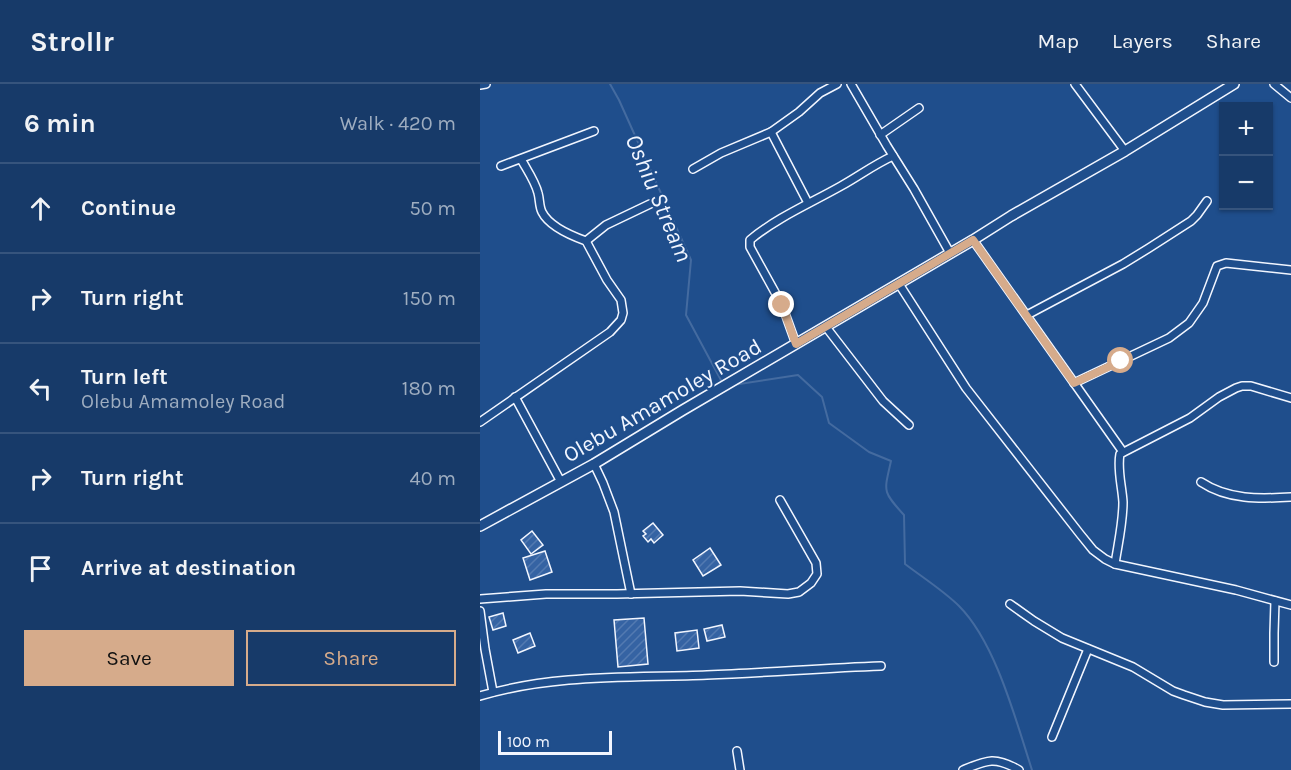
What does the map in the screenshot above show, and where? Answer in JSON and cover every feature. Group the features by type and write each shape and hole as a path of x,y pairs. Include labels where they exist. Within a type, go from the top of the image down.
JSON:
{"street":[{"path":"480,85 486,84"},
{"path":"693,169 721,153 771,132 820,93 837,84"},
{"path":"851,84 950,253"},
{"path":"1075,84 1125,151"},
{"name":"Olebu Amamoley Road","path":"480,526 594,464 1011,216 1125,151 1234,84"},
{"path":"1274,84 1291,98"},
{"path":"880,135 920,108"},
{"path":"501,166 594,131"},
{"path":"771,132 808,202"},
{"path":"796,344 782,305 750,247 750,240 808,202 849,182 893,156"},
{"path":"480,422 610,332 621,320 623,313 621,300 607,280 586,241 571,235 547,219 543,213 532,178 521,159"},
{"path":"1027,315 1123,264 1157,243 1191,221 1207,201"},
{"path":"586,241 606,225 650,204"},
{"path":"973,240 1123,452"},
{"path":"1074,383 1154,346 1189,323 1203,303 1216,269 1221,264 1291,270"},
{"path":"899,284 966,388 1080,534 1106,560 1291,605"},
{"path":"826,327 884,401 909,424"},
{"path":"1115,564 1123,503 1120,454 1190,418 1219,396 1242,386 1251,386 1291,398"},
{"path":"515,397 561,482"},
{"path":"594,464 614,512 631,594"},
{"path":"1202,482 1223,493 1248,498 1291,496"},
{"path":"480,599 546,594 740,591 788,594 799,592 811,583 817,574 816,562 780,500"},
{"path":"1274,662 1275,601"},
{"path":"1010,603 1062,638 1133,667 1173,691 1205,702 1223,705 1291,704"},
{"path":"480,611 493,692"},
{"path":"1052,737 1088,649"},
{"path":"480,696 527,686 597,678 881,666"},
{"path":"737,751 740,770"},
{"path":"963,770 983,762 997,760 1019,770"}],"building":[{"path":"653,523 663,535 654,543 651,539 648,542 643,536 646,534 643,531"},
{"path":"532,531 543,545 531,554 521,540"},
{"path":"710,548 721,565 703,576 693,560"},
{"path":"545,551 552,572 530,580 523,558"},
{"path":"503,613 506,626 493,630 489,617"},
{"path":"644,618 648,664 618,667 614,620"},
{"path":"722,625 725,637 707,641 704,629"},
{"path":"697,630 699,648 677,651 675,633"},
{"path":"530,633 535,646 518,653 513,640"}],"waterway":[{"name":"Oshiu Stream","path":"610,84 691,260 686,315 723,384"},
{"name":"Oshiu Stream","path":"733,385 798,375 822,397 829,423 869,452 891,461 886,485 888,496 904,515 905,564 959,606 984,640 1012,706 1032,770"}],"route":[{"path":"782,305 796,344 973,240 1074,383 1121,361"}]}
